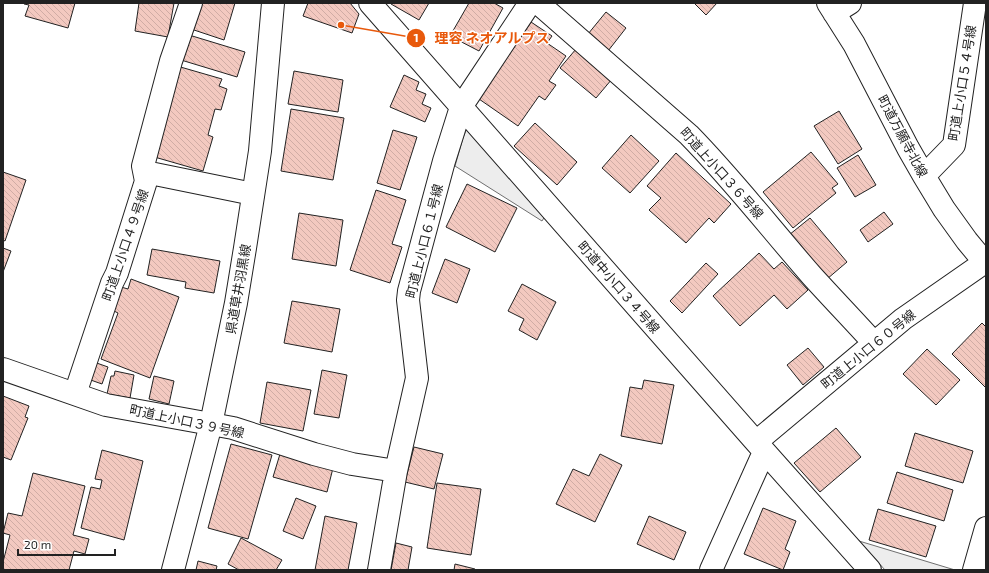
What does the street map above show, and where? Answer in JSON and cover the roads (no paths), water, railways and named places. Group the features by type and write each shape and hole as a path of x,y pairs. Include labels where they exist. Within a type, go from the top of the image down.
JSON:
{"street":[{"name":"町道上小口４９号線","path":"75,394 112,283 117,273 146,181 143,166 171,61 191,3"},
{"name":"県道草井羽黒線","path":"173,570 212,424 236,303 260,151 273,3"},
{"name":"町道中小口３４号線","path":"370,3 870,570"},
{"name":"町道上小口６１号線","path":"380,570 396,471 417,378 408,300 409,290 444,161 461,107 530,3"},
{"name":"町道上小口３６号線","path":"538,3 689,135 748,199 812,276 874,343"},
{"name":"町道上小口５４号線","path":"924,176 954,145 974,3"},
{"name":"町道万願寺北線","path":"837,6 854,44 924,176 944,209 967,241 986,263"},
{"path":"144,172 253,194"},
{"name":"町道上小口６０号線","path":"760,447 874,343 903,319 986,263"},
{"name":"町道上小口３９号線","path":"3,369 106,404 233,428 314,454 352,464 396,471"},
{"path":"712,570 760,447"},
{"path":"974,570 986,528"}],"place":[{"name":"理容 ネオアルプス","path":"341,25"}]}
